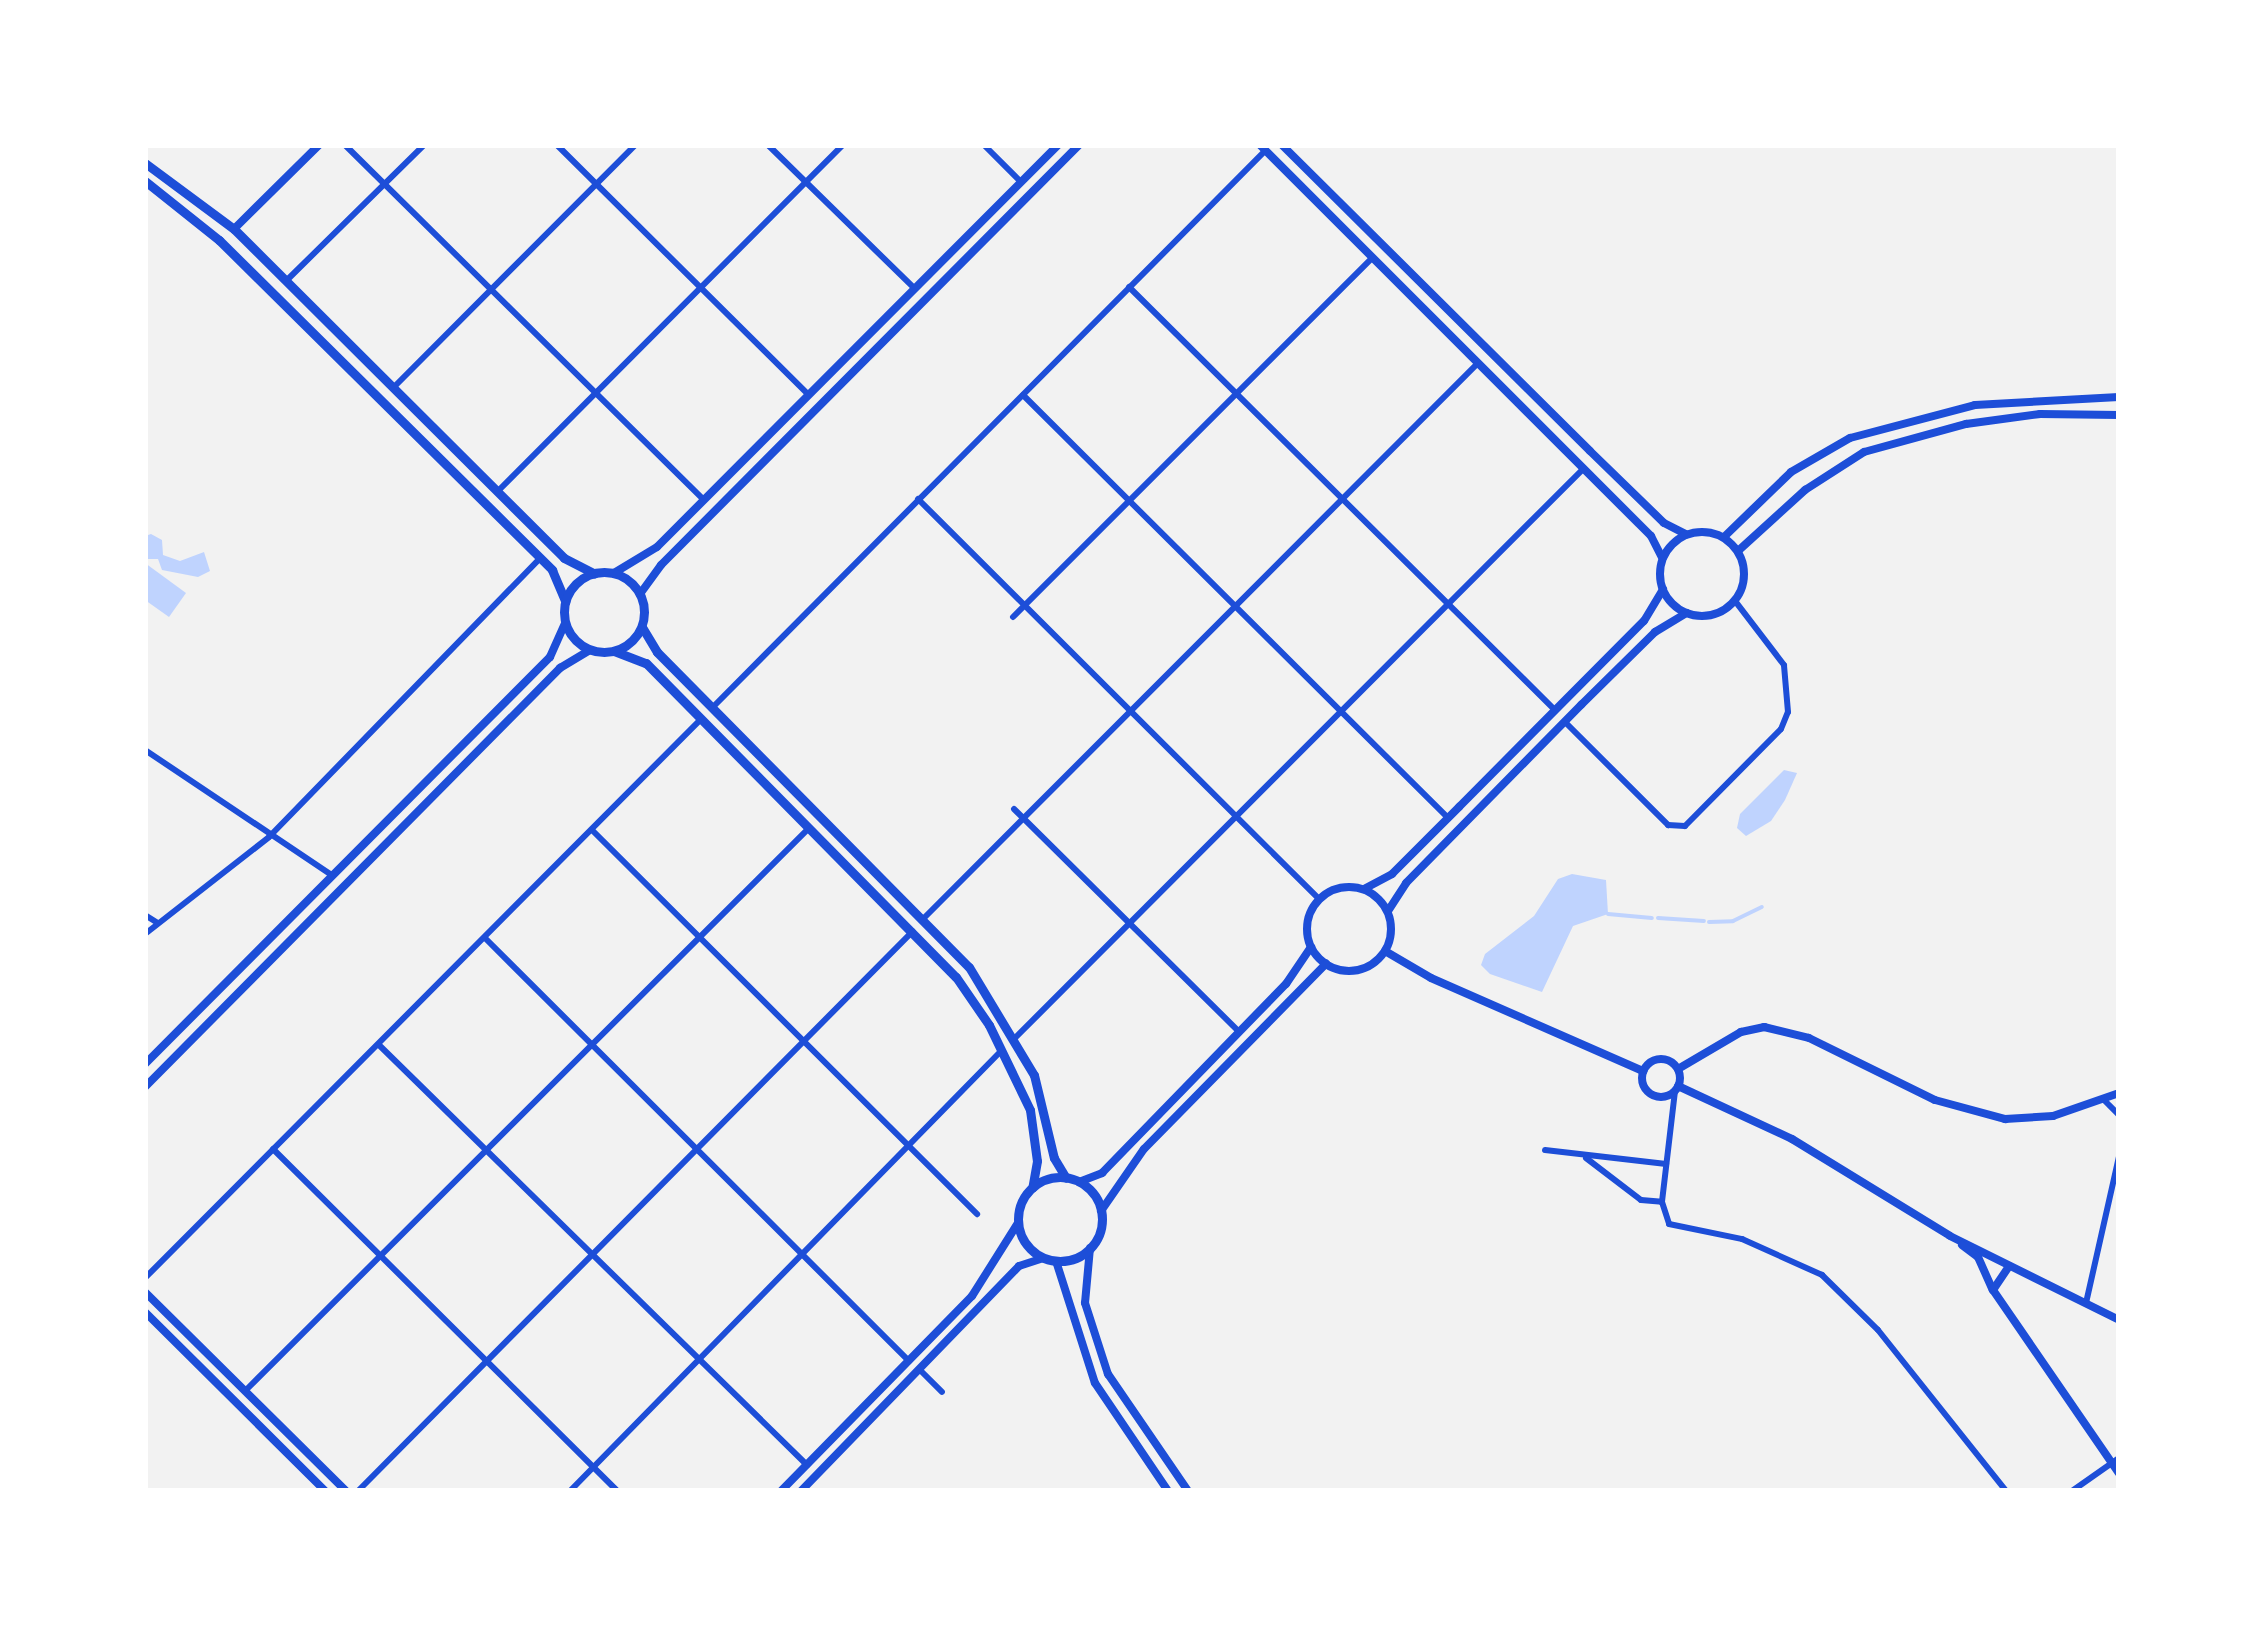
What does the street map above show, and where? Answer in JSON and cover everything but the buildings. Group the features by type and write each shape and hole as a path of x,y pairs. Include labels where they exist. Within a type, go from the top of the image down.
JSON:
{"main road":[{"path":"145,164 234,229 570,563 594,573 614,573 640,594 642,626 656,652 924,918 969,968 1034,1075 1054,1158 1066,1178"},
{"path":"145,181 219,240 540,558 557,576 565,600 565,624 590,650 614,652 646,664 914,930 956,977 1002,1050 1034,1127 1032,1188 1018,1223 1026,1244 1043,1258 1056,1261 1090,1248 1101,1210 1079,1182 1066,1178 1032,1188"},
{"path":"565,600 594,573"},
{"path":"614,652 642,626"}],"street":[{"path":"234,229 318,145"},
{"path":"346,145 704,500"},
{"path":"285,282 424,145"},
{"path":"557,145 809,395"},
{"path":"393,388 634,145"},
{"path":"768,145 914,288"},
{"path":"497,492 843,145"},
{"path":"984,145 1021,182"},
{"path":"614,573 647,556 1058,145"},
{"path":"640,594 658,568 1079,145"},
{"path":"712,709 1263,148 1651,536 1662,558 1662,589 1644,621 1392,874 1364,889 1340,887 1319,899 1307,922 1310,946 1326,964 1365,968 1386,951 1388,911 1406,882 1655,632 1687,613 1713,615 1735,600 1744,576 1738,551 1724,537 1686,534 1664,523 1282,145"},
{"path":"1013,617 1372,258"},
{"path":"1130,287 1556,710"},
{"path":"924,918 1478,363"},
{"path":"1023,395 1448,818"},
{"path":"1724,537 1791,472 1850,438 1975,405 2119,397"},
{"path":"1738,551 1829,472 1895,441 2040,414 2119,415"},
{"path":"1015,1038 1584,468"},
{"path":"918,499 1319,899"},
{"path":"1662,558 1686,534"},
{"path":"145,934 269,836 540,558"},
{"path":"1662,589 1687,613"},
{"path":"1564,722 1668,825 1685,826 1781,728 1788,712 1784,665 1735,600"},
{"path":"145,1064 550,656 565,624"},
{"path":"145,1087 547,682 590,650"},
{"path":"145,1278 701,719"},
{"path":"145,750 332,875"},
{"path":"1014,808 1238,1031"},
{"path":"246,1390 810,828"},
{"path":"592,830 976,1214"},
{"path":"1364,889 1388,911"},
{"path":"145,915 158,924"},
{"path":"358,1491 914,930"},
{"path":"484,938 909,1361"},
{"path":"1079,1182 1102,1173 1286,984 1310,946"},
{"path":"1386,951 1430,978 1644,1071"},
{"path":"1101,1210 1144,1149 1326,964"},
{"path":"1678,1069 1741,1032 1785,1028 1962,1110 2005,1120 2054,1116 2119,1093"},
{"path":"379,1045 807,1465"},
{"path":"570,1491 1002,1050"},
{"path":"1644,1071 1657,1060 1678,1069"},
{"path":"1678,1069 1662,1202 1668,1224 1682,1232 1742,1239 1790,1258 1851,1298 2006,1491"},
{"path":"1644,1071 1648,1092 1659,1097 1677,1088"},
{"path":"1677,1088 1792,1139 1950,1236 2119,1320"},
{"path":"2105,1101 2119,1115"},
{"path":"273,1149 617,1491"},
{"path":"1545,1150 1585,1158 1666,1164"},
{"path":"2086,1303 2119,1157"},
{"path":"1585,1158 1641,1200 1662,1202"},
{"path":"781,1491 972,1296 1018,1223"},
{"path":"1950,1236 1978,1257 1993,1290 2115,1461 2119,1473"},
{"path":"1090,1248 1085,1303 1108,1374 1188,1491"},
{"path":"801,1491 1018,1266 1043,1258"},
{"path":"1056,1261 1095,1383 1168,1491"},
{"path":"1993,1290 2010,1266"},
{"path":"145,1292 346,1491"},
{"path":"145,1312 324,1491"},
{"path":"920,1370 942,1392"},
{"path":"2072,1491 2115,1461"}],"water":[{"path":"151,534 162,540 163,555 180,561 204,552 210,571 198,577 162,570 158,559 145,559 145,536"},
{"path":"145,563 186,593 169,617 145,600"},
{"path":"1784,770 1797,773 1785,800 1771,821 1746,836 1737,828 1740,814"},
{"path":"1572,874 1606,880 1608,914 1573,926 1542,992 1490,974 1481,965 1485,954 1534,916 1558,879"}],"waterway":[{"path":"1709,922 1733,921 1762,907"},
{"path":"1608,914 1652,918"},
{"path":"1658,918 1704,921"}]}
